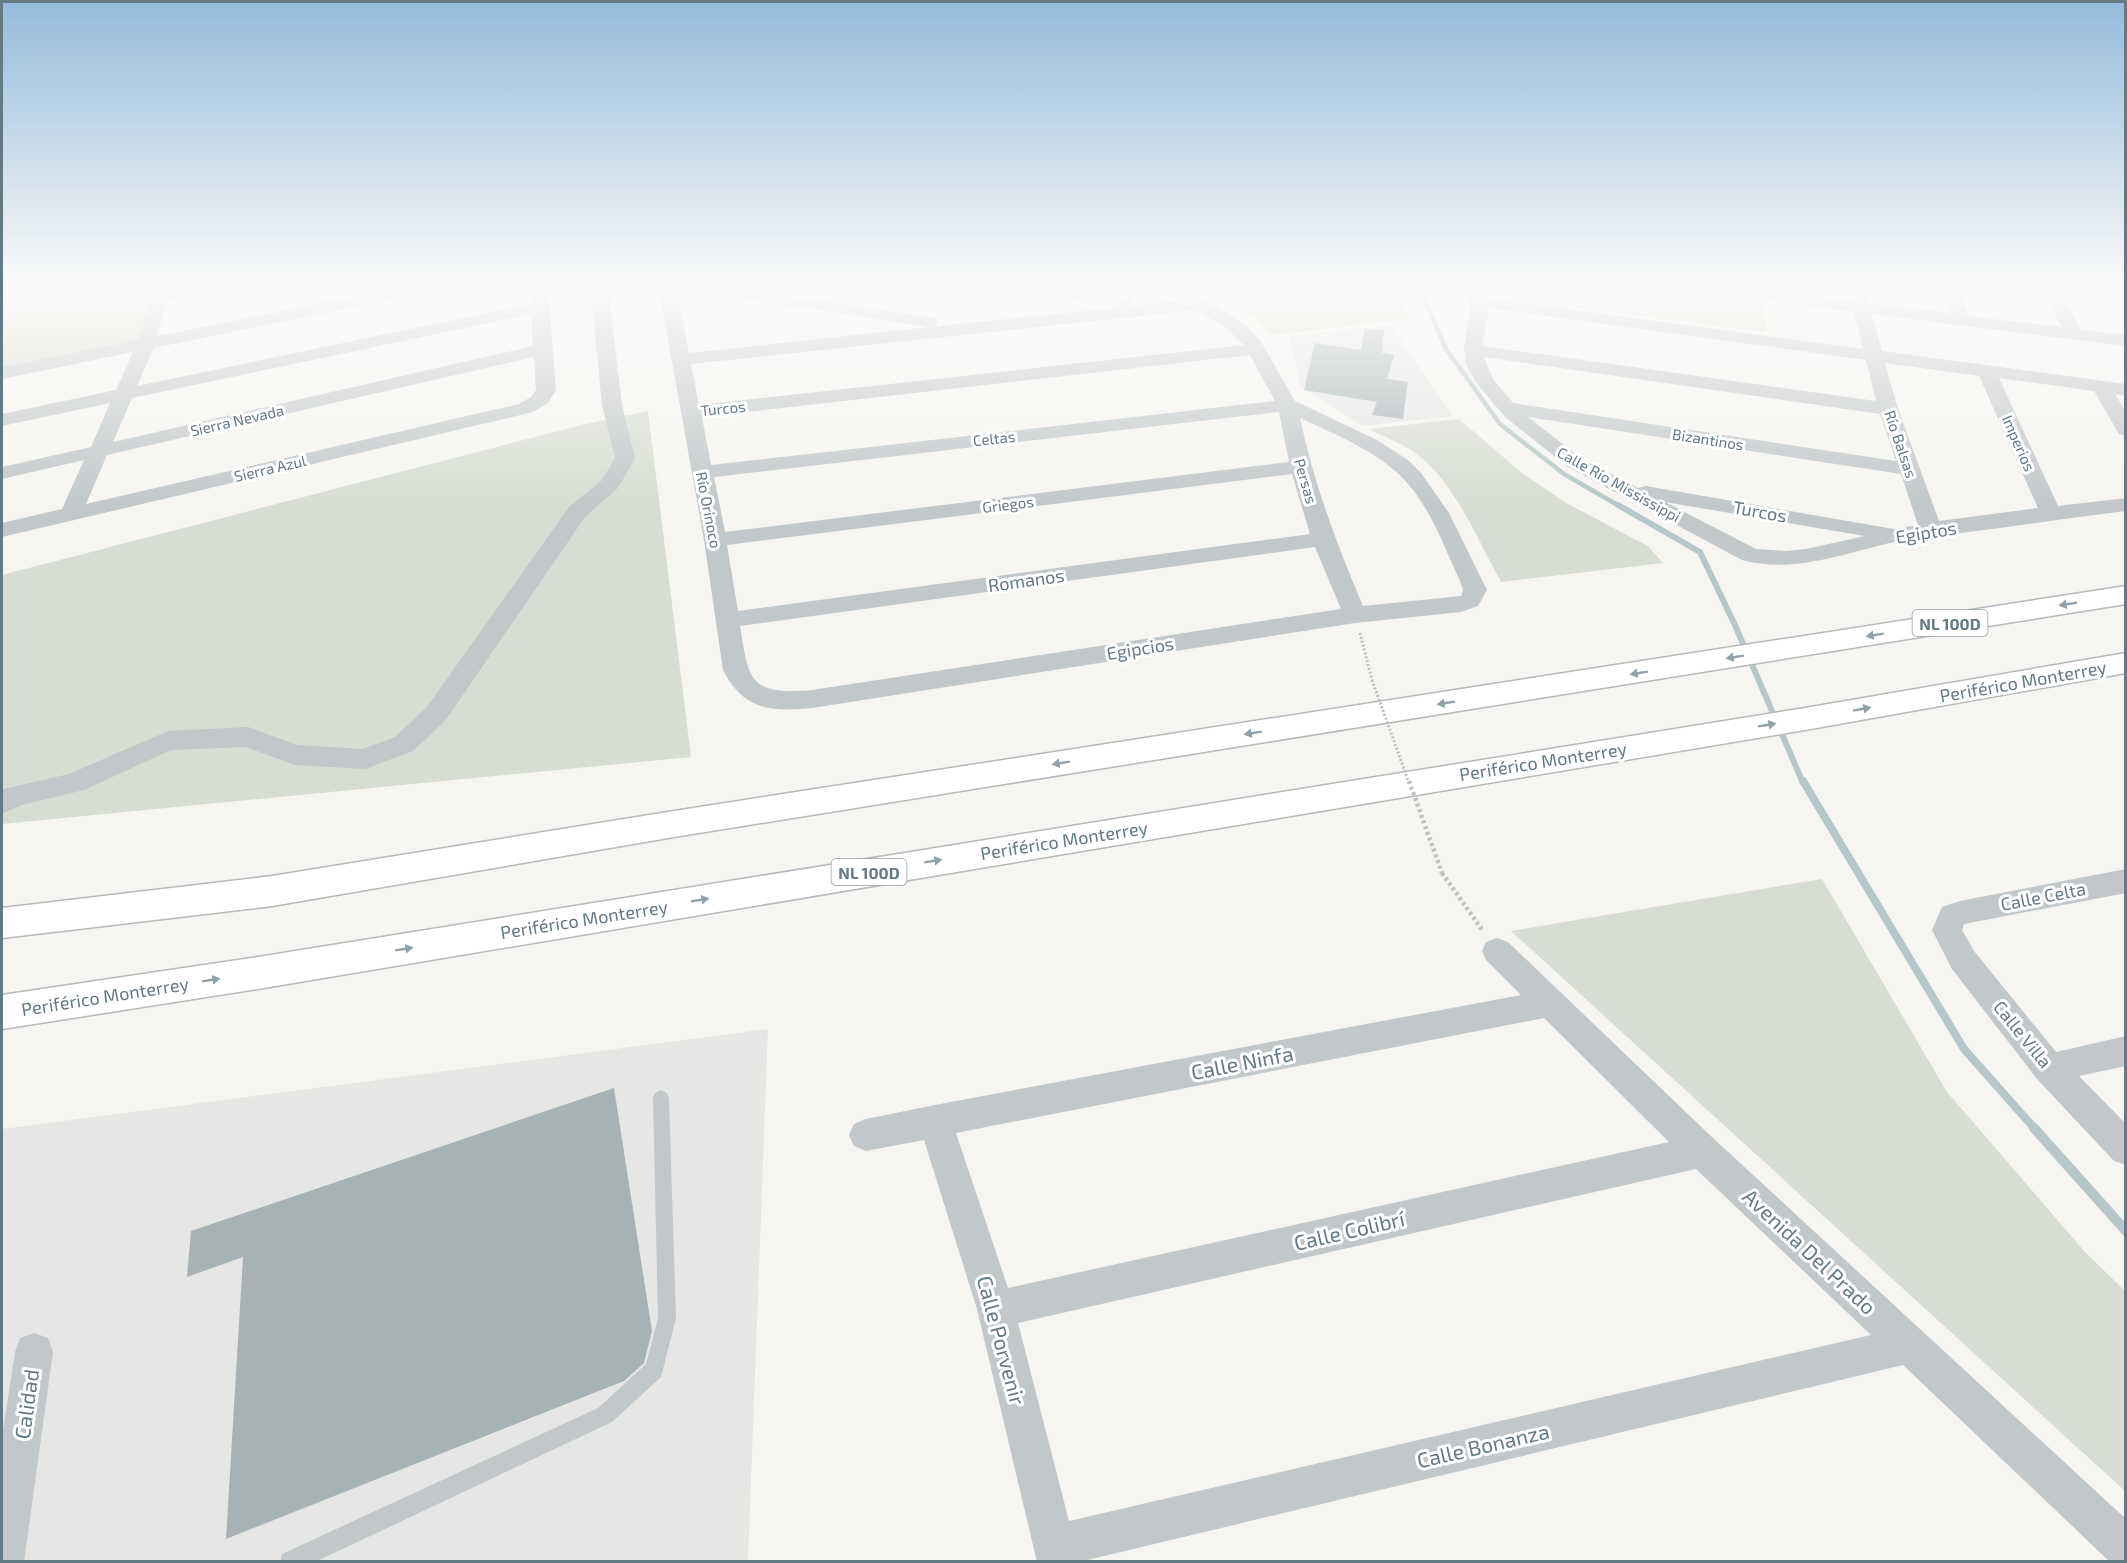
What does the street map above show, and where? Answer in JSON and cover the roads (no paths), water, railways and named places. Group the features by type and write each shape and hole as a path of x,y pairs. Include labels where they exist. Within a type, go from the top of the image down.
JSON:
{"highway":[{"name":"NL 100D","path":"2,923 272,891 674,824 2126,595"},
{"name":"Periférico Monterrey","path":"2,1012 258,973 1804,719 2126,663"}],"street":[{"path":"2,373 72,359"},
{"path":"71,514 140,359"},
{"path":"2,420 294,359"},
{"name":"Sierra Nevada","path":"2,473 502,359"},
{"name":"Sierra Azul","path":"2,530 514,411 537,402 544,396 546,390 542,359"},
{"path":"2,804 14,796 74,783 168,741 248,737 295,755 365,759 404,744 436,714 577,512 611,484 625,458 612,405 607,359"},
{"name":"Río Orinoco","path":"682,359 715,540 735,670 740,683 763,697 788,701"},
{"name":"Turcos","path":"690,412 1174,359"},
{"name":"Persas","path":"1261,359 1287,405 1300,467 1323,539 1355,615"},
{"name":"Calle Río Mississippi","path":"1476,359 1480,373 1507,408 1550,446 1621,488 1731,545"},
{"path":"1536,359 1888,409"},
{"name":"Río Balsas","path":"1875,359 1888,409 1931,530"},
{"path":"1889,359 2126,390"},
{"name":"Imperios","path":"1987,372 2051,514"},
{"path":"2101,387 2126,430"},
{"name":"Celtas","path":"701,471 1287,405"},
{"name":"Egipcios","path":"788,701 1355,615 1461,604 1470,601 1475,590 1472,581 1426,494 1415,478 1372,446 1287,405"},
{"name":"Bizantinos","path":"1507,408 1910,469"},
{"name":"Griegos","path":"715,540 1300,467"},
{"name":"Turcos","path":"1621,488 1899,535"},
{"name":"Egiptos","path":"1731,545 1750,555 1788,559 1899,535 2126,504"},
{"name":"Romanos","path":"728,620 1323,539"},
{"name":"Calle Celta","path":"1960,913 2126,881"},
{"name":"Calle Villa","path":"1960,913 1952,916 1947,930 1963,960 2049,1068 2126,1149"},
{"name":"Avenida Del Prado","path":"1497,951 1702,1150 2126,1548"},
{"name":"Calle Ninfa","path":"866,1135 1549,1003"},
{"path":"2049,1068 2126,1051"},
{"name":"Calle Porvenir","path":"935,1122 996,1309 1057,1553"},
{"name":"Calle Colibrí","path":"996,1309 1702,1150"},
{"name":"Calle Bonanza","path":"1057,1553 1909,1345"},
{"name":"Calidad","path":"3,1562 33,1352"}],"lane":[{"path":"290,1562 605,1414 654,1370 667,1318 661,1098"}],"waterway":[{"path":"1453,359 1500,424 1564,474 1621,507"},
{"path":"1618,505 1700,552 1735,625 1803,783"},
{"path":"1803,781 1964,1049 2035,1129"},
{"path":"2034,1128 2126,1231"}]}
